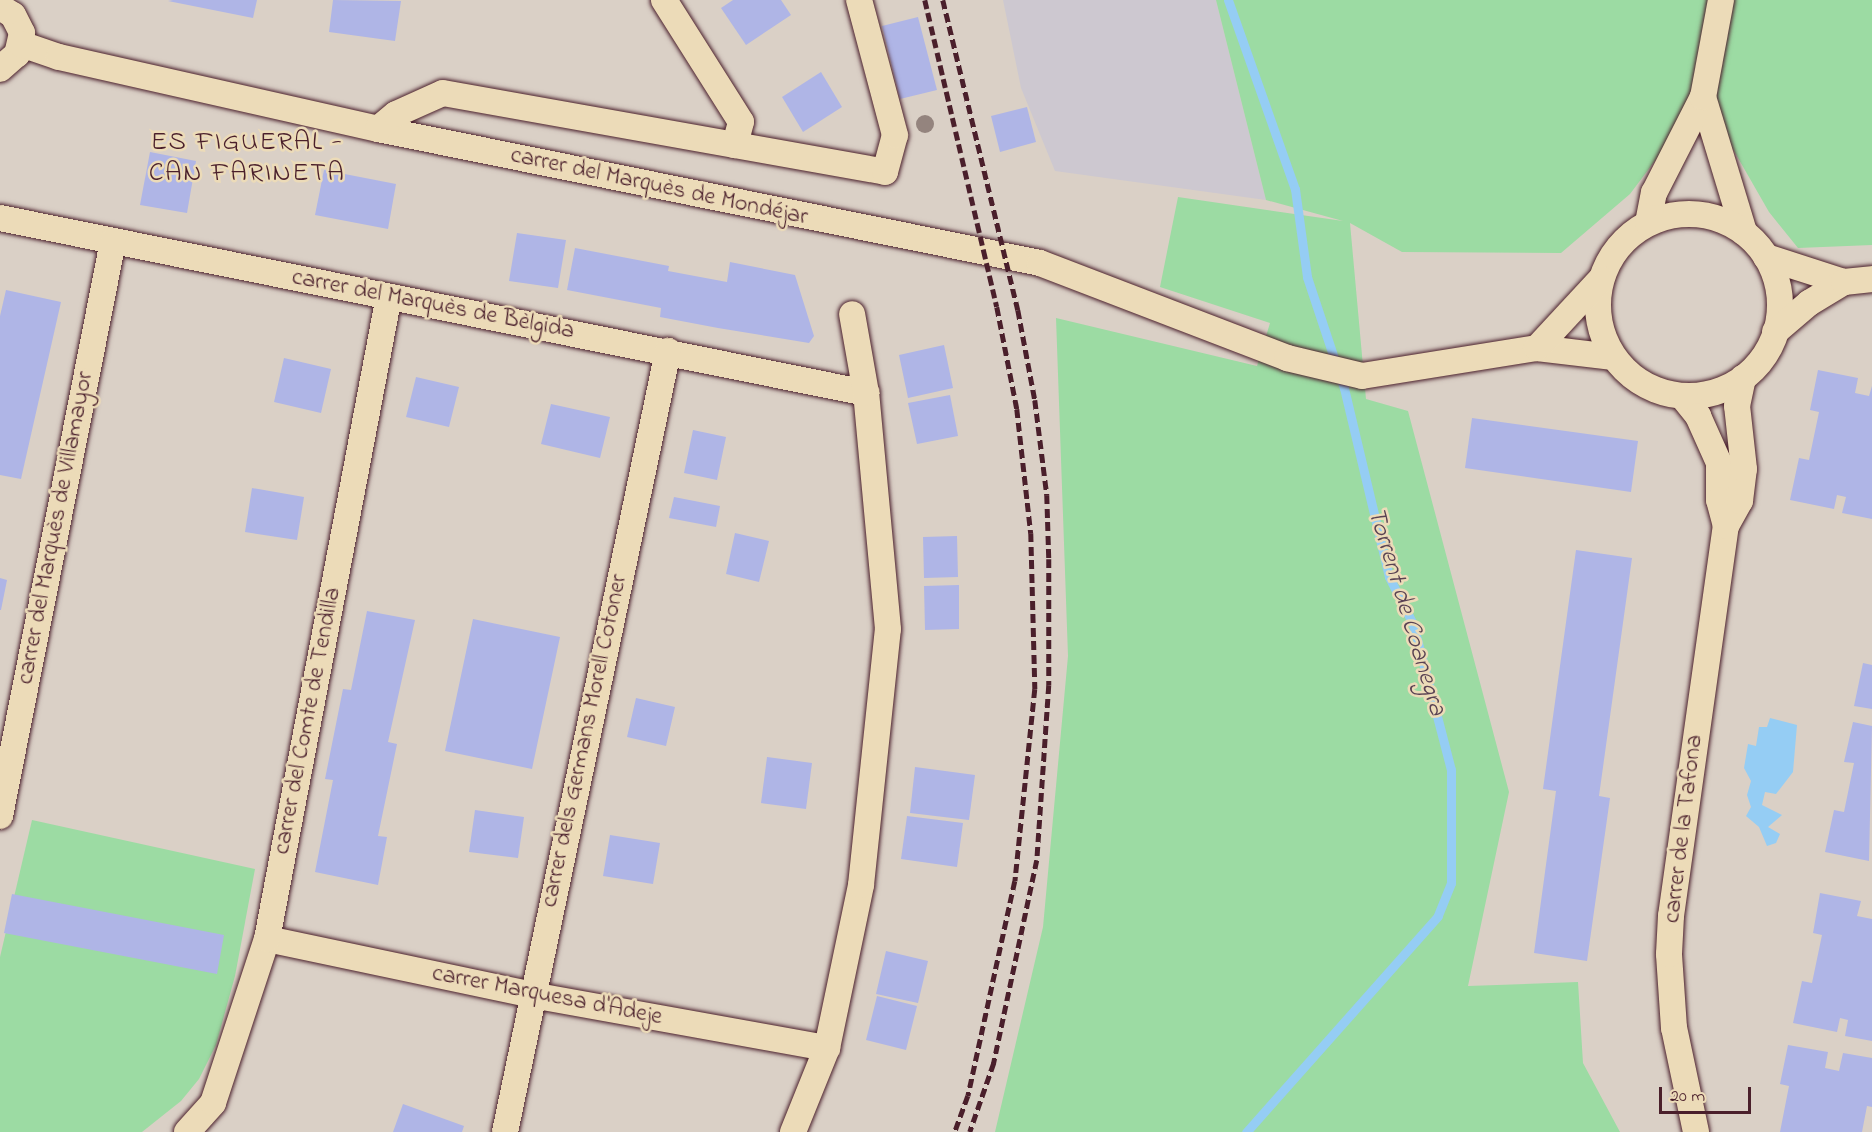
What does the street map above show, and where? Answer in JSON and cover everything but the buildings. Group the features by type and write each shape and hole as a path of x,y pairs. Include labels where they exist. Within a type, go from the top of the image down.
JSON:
{"street":[{"path":"664,0 741,122 735,145"},
{"path":"378,129 396,114 443,93 885,172 895,135 860,0"},
{"path":"1648,223 1654,193 1703,97 1721,0"},
{"path":"0,69 17,54 21,44 19,24 5,5"},
{"name":"carrer del Marquès de Mondéjar","path":"21,44 59,57 378,129 1040,263 1287,358 1362,376 1537,348"},
{"path":"1703,97 1744,232"},
{"path":"1537,348 1601,279 1612,256 1628,237 1648,223 1672,215 1697,214 1722,220 1744,232 1766,257 1780,296 1775,332 1765,355 1743,378 1704,395 1682,396 1655,390 1632,376 1613,357 1599,314 1601,279"},
{"name":"carrer del Marquès de Bèlgida","path":"0,218 668,351 866,393"},
{"name":"carrer del Marquès de Villamayor","path":"0,816 113,241"},
{"path":"1766,257 1844,282 1872,279"},
{"path":"1775,332 1809,303 1844,282"},
{"name":"carrer del Comte de Tendilla","path":"187,1132 213,1102 267,939 389,296"},
{"path":"793,1132 827,1048 861,885 888,629 866,393 852,314"},
{"path":"1537,348 1613,357"},
{"name":"carrer dels Germans Morell Cotoner","path":"505,1132 668,351"},
{"path":"1726,526 1740,501 1744,469 1737,406 1743,378"},
{"path":"1682,396 1698,416 1719,463 1719,500 1726,526"},
{"name":"carrer de la Tafona","path":"1696,1132 1674,1028 1669,954 1677,855 1726,526"},
{"name":"carrer Marquesa d'Adeje","path":"267,939 532,995 827,1048"}],"shaded area":[{"path":"1003,0 1216,0 1266,200 1055,171 1021,88"}],"green space":[{"path":"1216,0 1872,0 1872,245 1798,248 1769,212 1703,97 1630,194 1561,253 1402,252 1350,223 1366,399 1408,411 1509,792 1468,986 1578,982 1583,1063 1620,1132 995,1132 1043,927 1068,656 1056,318 1257,366 1270,323 1160,287 1178,197 1343,221 1266,200"},
{"path":"32,820 255,869 235,976 216,1045 199,1079 181,1101 142,1132 0,1132 0,957"}],"water":[{"path":"1770,718 1797,725 1793,772 1776,794 1765,792 1762,805 1782,815 1768,827 1780,834 1776,843 1767,846 1759,827 1746,816 1751,807 1747,795 1751,781 1744,768 1748,744 1756,746 1759,727 1767,727"}],"waterway":[{"name":"Torrent de Coanegra","path":"1228,0 1295,189 1307,277 1344,388 1389,577 1413,624 1451,770 1451,883 1438,916 1246,1132"}],"railway":[{"path":"925,0 997,307 1017,409 1031,533 1035,689 1015,881 968,1096 955,1132"},
{"path":"943,0 1018,310 1035,400 1047,495 1049,559 1049,685 1037,860 994,1063 970,1132"}],"district":[{"name":"ES FIGUERAL - CAN FARINETA","path":"247,158"}]}
